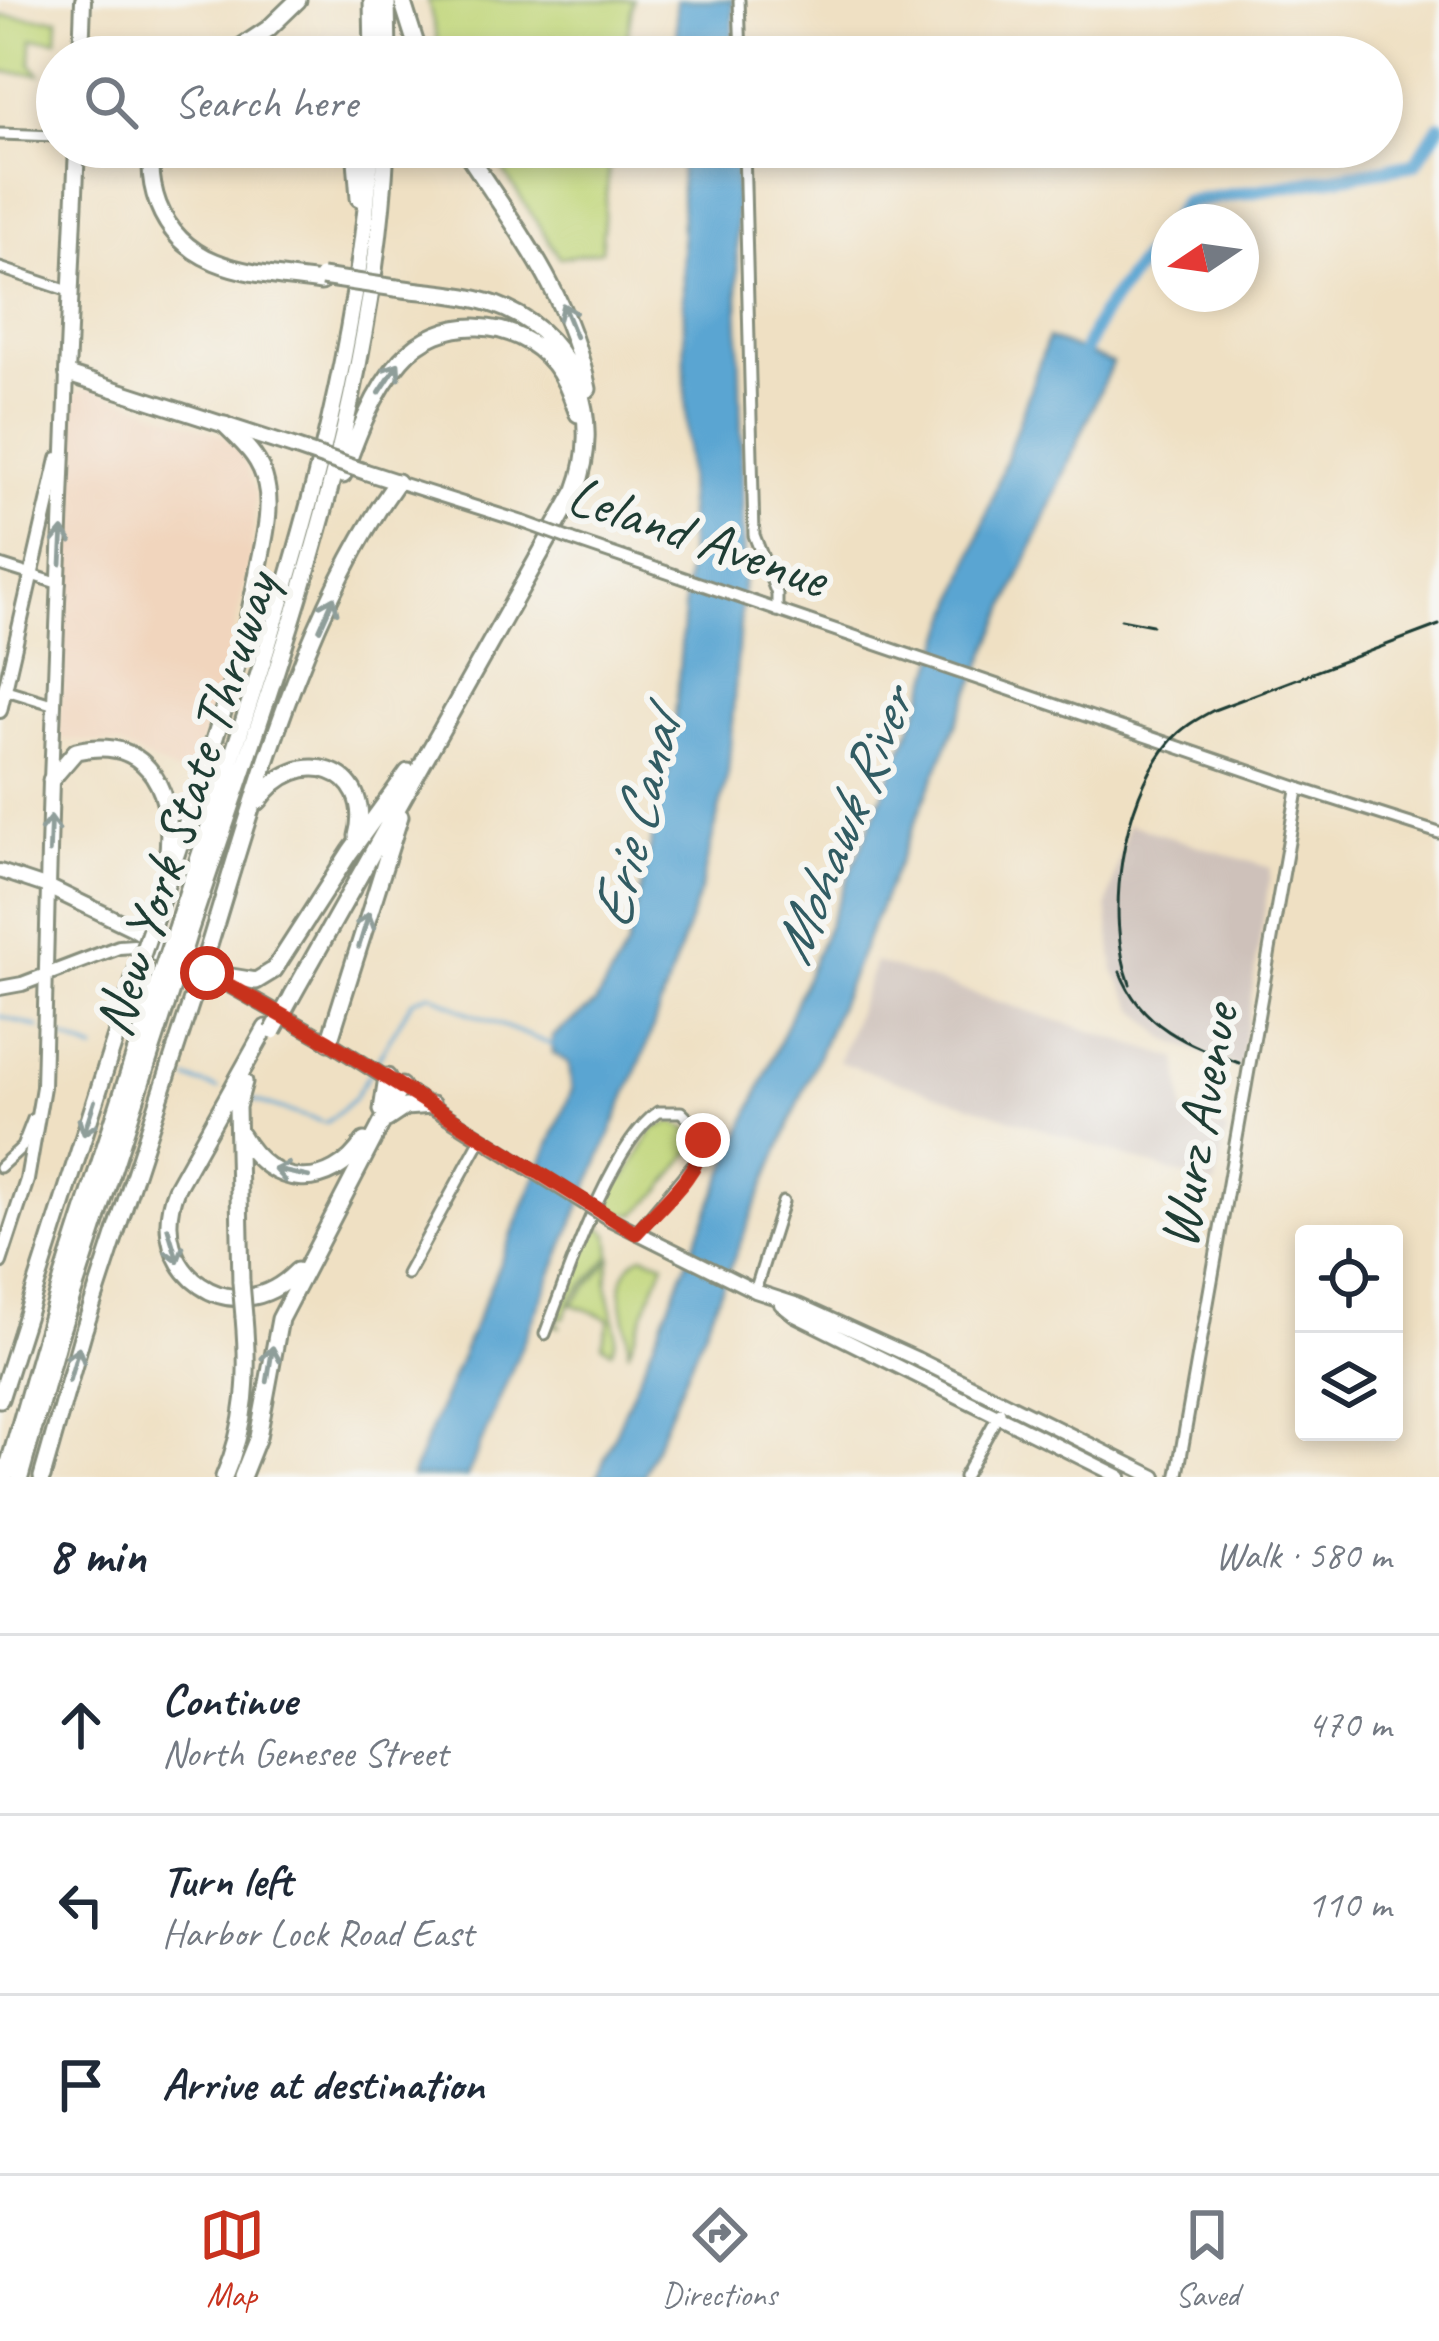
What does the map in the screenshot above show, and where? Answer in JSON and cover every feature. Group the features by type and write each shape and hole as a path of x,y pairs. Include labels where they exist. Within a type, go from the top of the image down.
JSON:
{"highway":[{"path":"256,36 298,0"},
{"path":"372,0 373,36"},
{"path":"387,0 388,36"},
{"path":"402,0 413,36"},
{"path":"156,168 171,221 195,247 230,264 484,301 524,318 558,349 572,371 586,411 584,427"},
{"path":"356,168 358,273"},
{"name":"New York State Thruway","path":"182,933 305,524 339,384 358,273 369,168"},
{"name":"New York State Thruway","path":"4,1477 63,1277 310,562 357,378 377,253 384,168"},
{"path":"311,1256 282,1286 256,1297 209,1291 180,1266 168,1236 170,1204 289,995 576,465 589,391 569,317 477,168"},
{"path":"289,995 576,490 588,452 584,427 558,368 534,345 511,333 473,326 423,341 401,359 370,409 310,562"},
{"path":"225,425 259,463"},
{"path":"0,1399 208,760 251,610 267,512 258,449 264,437"},
{"path":"42,1477 83,1333 251,814 339,584 397,482"},
{"path":"51,780 70,755 88,748 118,751 157,779 171,824 158,907"},
{"path":"212,976 246,981 266,976 282,959 350,852 420,755"},
{"path":"251,814 287,772 313,767 326,770 349,786 359,808 360,824 350,852"},
{"path":"329,1042 416,774"},
{"name":"New York State Thruway","path":"20,1477 167,979"},
{"path":"224,1477 247,1396 238,1130 242,1086 270,1029"},
{"path":"238,1130 253,1154 277,1172 301,1178 326,1174 354,1156 374,1126 389,1079"},
{"path":"242,1477 258,1437 280,1319 385,1121 389,1079"},
{"path":"385,1121 405,1107 432,1106"}],"main road":[{"path":"82,36 83,0"},
{"path":"0,1262 27,1180 43,1088 76,168"},
{"path":"0,711 58,464 67,374"},
{"name":"Leland Avenue","path":"67,374 397,482"},
{"path":"0,872 48,887 133,928 362,1062 636,1233 775,1299 796,1315 1155,1477"},
{"path":"0,988 46,975 101,951 134,946 212,976"},
{"path":"1002,1408 1120,1477"}],"street":[{"path":"739,0 740,36"},
{"path":"0,134 36,135"},
{"path":"745,168 754,535 778,594 777,611"},
{"path":"0,268 70,291"},
{"name":"Leland Avenue","path":"397,482 1298,788"},
{"path":"0,565 60,584"},
{"path":"3,689 56,705"},
{"path":"1298,788 1439,832"},
{"name":"Wurz Avenue","path":"1177,1477 1298,788"},
{"path":"0,1167 22,1147 43,1088"},
{"path":"545,1334 598,1202 648,1119 668,1110 689,1118 703,1140 700,1156 636,1233"},
{"path":"407,1274 482,1137"},
{"path":"755,1291 783,1202"},
{"path":"964,1477 1002,1408"}],"shaded area":[{"path":"91,388 224,436 241,452 256,494 251,557 229,653 189,779 117,744 59,739 74,393"},
{"path":"1128,824 1271,868 1240,1068 1166,1039 1136,1009 1114,971 1107,906"},
{"path":"875,962 1178,1059 1184,1115 1227,1130 1215,1186 839,1062"}],"green space":[{"path":"428,0 633,0 627,36 436,36"},
{"path":"0,16 58,19 57,36 32,39 31,64 36,74 0,72"},
{"path":"502,168 609,168 601,251 560,258"},
{"path":"673,1122 689,1130 692,1150 662,1190 636,1214 619,1213 603,1202 616,1181 626,1177 654,1128"},
{"path":"593,1222 609,1234 611,1255 572,1298 564,1318 558,1317 556,1323 561,1327 554,1325 558,1311"},
{"path":"642,1255 664,1263 628,1353 621,1288 630,1265"},
{"path":"612,1257 607,1285 616,1331 611,1351 602,1344 610,1319 572,1304"}],"water":[{"path":"676,0 733,0 734,36 677,36"},
{"path":"680,168 735,168 744,573 728,773 700,891 644,1053 467,1477 411,1477 572,1090 569,1063 553,1053 552,1037 595,1004 627,947 672,755 689,550"},
{"path":"1048,338 1112,363 959,717 643,1477 597,1477 918,711"}],"waterway":[{"name":"Mohawk River","path":"1403,166 1415,164 1439,126"},
{"name":"Mohawk River","path":"1183,204 1391,168"},
{"name":"Mohawk River","path":"1078,365 1101,315 1151,248"},
{"path":"375,1064 412,1001 430,993 555,1046"},
{"path":"0,1016 39,1028"},
{"path":"47,1031 95,1051"},
{"path":"249,1099 326,1123 354,1099 370,1072"},
{"path":"188,1079 218,1089"}],"railway":[{"path":"1121,619 1152,625"},
{"path":"1130,984 1119,926 1122,859 1139,795 1169,743 1214,710 1439,625"},
{"path":"1120,972 1140,1007 1154,1020 1185,1041 1239,1063"}],"route":[{"path":"207,973 447,1113 636,1233 688,1173 700,1156 703,1140"}],"water label":[{"name":"Erie Canal","path":"634,822"}]}
